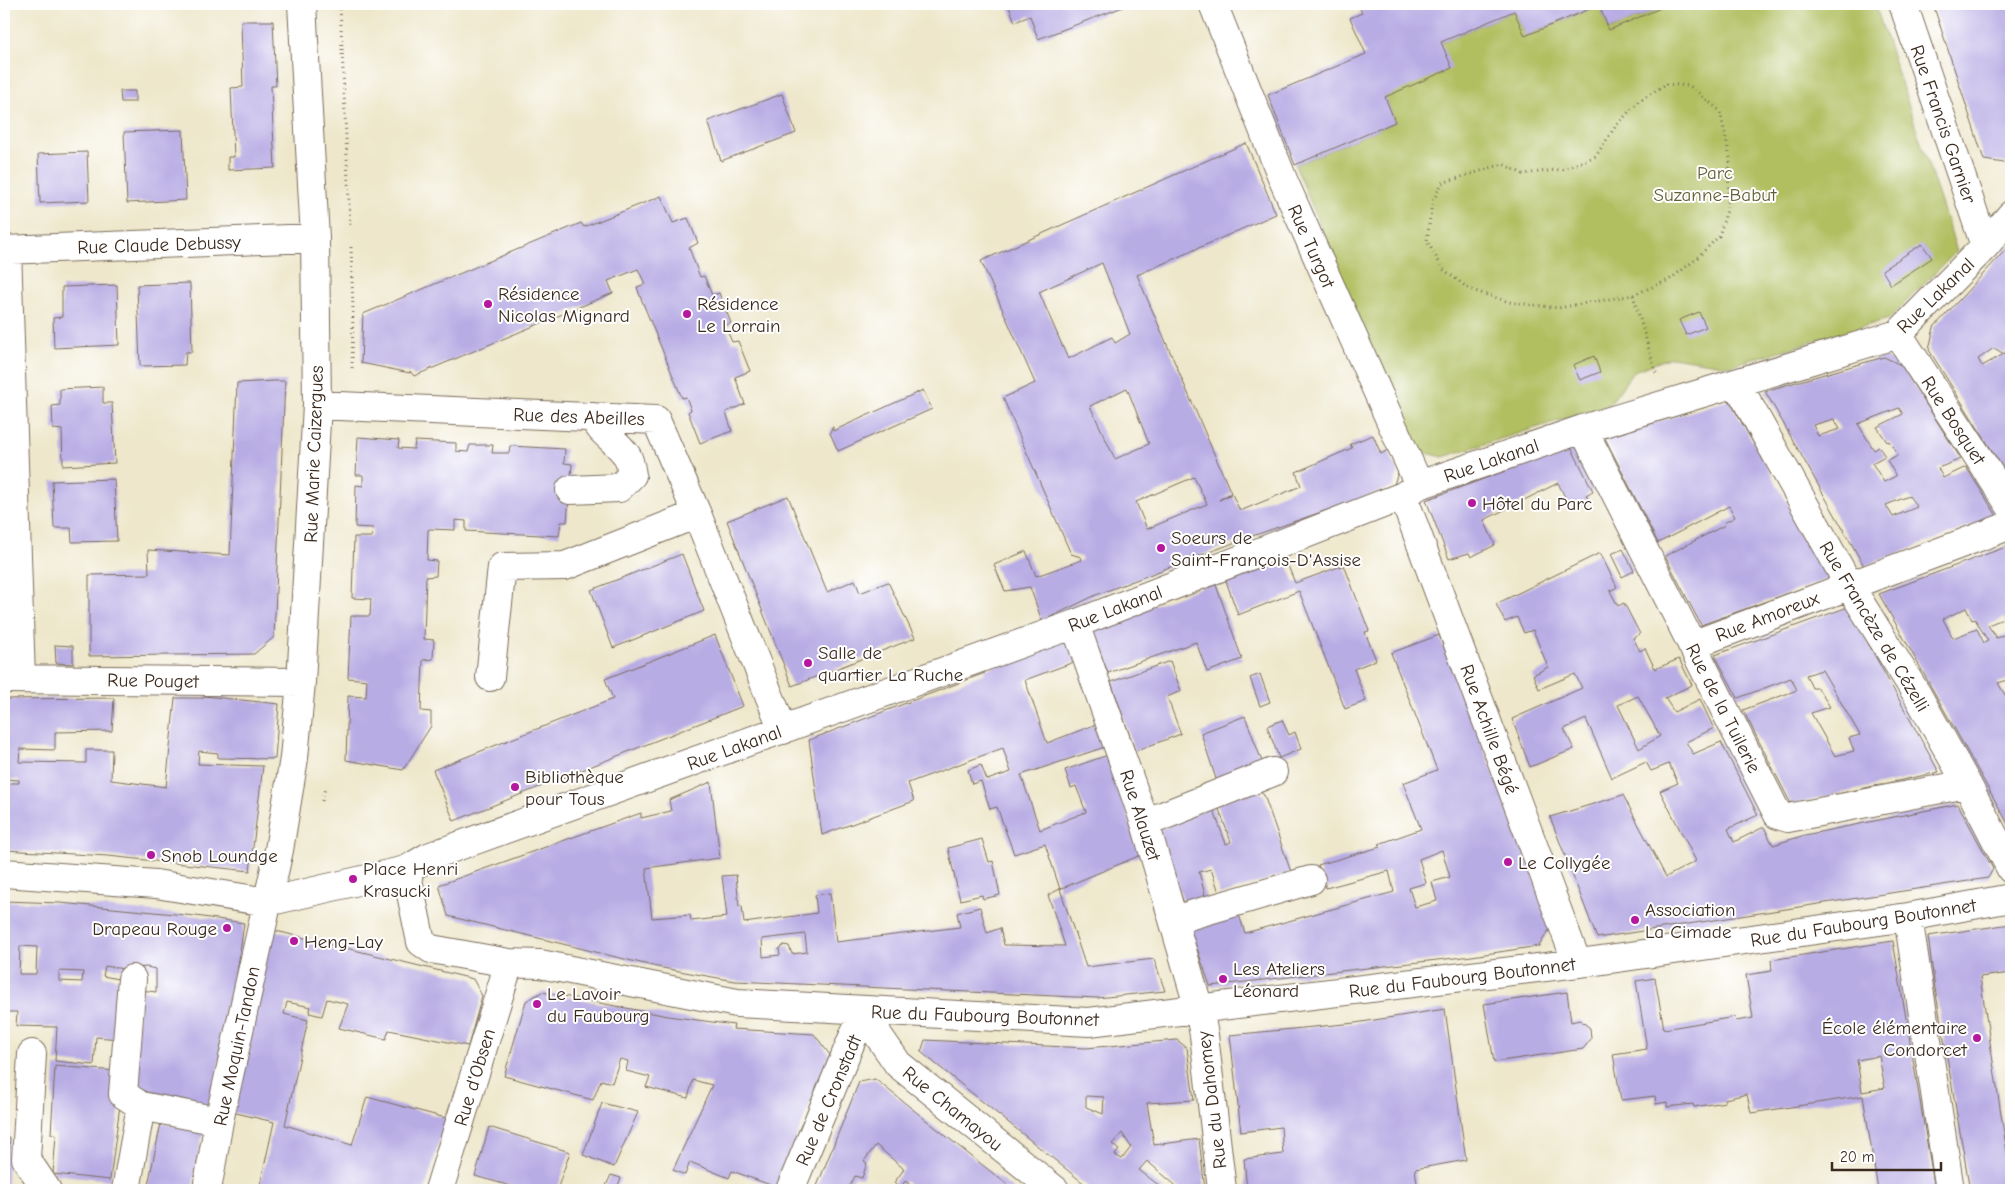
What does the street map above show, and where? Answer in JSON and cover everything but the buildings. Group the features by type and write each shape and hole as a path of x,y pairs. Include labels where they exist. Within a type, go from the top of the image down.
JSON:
{"street":[{"name":"Rue Marie Caizergues","path":"267,902 279,850 292,767 301,682 317,405 315,238 302,4"},
{"name":"Rue Turgot","path":"1214,4 1284,182 1411,490"},
{"name":"Rue Francis Garnier","path":"1902,4 1985,246"},
{"name":"Rue Lakanal","path":"406,870 428,857 1075,624 1411,490 1583,429 1898,334 1985,246 2011,215"},
{"name":"Rue Claude Debussy","path":"5,249 315,238"},
{"path":"5,249 12,679"},
{"name":"Rue Bosquet","path":"1898,334 2011,507"},
{"name":"Rue Francèze de Cézelli","path":"1740,383 1744,396 1849,585 1918,696 2011,869"},
{"name":"Rue des Abeilles","path":"317,405 656,420 697,514 782,730"},
{"path":"570,490 619,488 632,475 628,457 612,438 597,427 593,417"},
{"name":"Rue de la Tuilerie","path":"1583,429 1778,815 1788,818 1967,784"},
{"name":"Rue Achille Bégé","path":"1411,490 1577,963"},
{"path":"490,677 502,567 565,566 697,514"},
{"name":"Rue Amoreux","path":"1692,645 2011,525"},
{"name":"Rue Alauzet","path":"1075,624 1145,823 1199,1010"},
{"name":"Rue Pouget","path":"12,679 301,682"},
{"path":"1145,823 1273,772"},
{"path":"4,873 156,884 267,902 406,870"},
{"name":"Rue du Faubourg Boutonnet","path":"406,870 421,942 431,949 508,963 540,964 737,1003 1089,1022 1577,963 1908,917 2011,898"},
{"path":"1174,920 1311,880"},
{"name":"Rue Moquin-Tandon","path":"207,1190 267,902"},
{"path":"1908,917 1950,1190"},
{"name":"Rue d'Obsen","path":"439,1190 508,963"},
{"path":"132,979 123,1094 141,1106 220,1121"},
{"name":"Rue du Dahomey","path":"1199,1010 1204,1035 1222,1190"},
{"name":"Rue de Cronstadt","path":"790,1190 855,1032 870,1011"},
{"name":"Rue Chamayou","path":"870,1011 878,1035 898,1064 1054,1190"},
{"path":"32,1054 26,1160 47,1190"},
{"path":"126,1190 141,1106"}],"path":[{"path":"340,4 350,235"},
{"path":"1666,84 1690,86 1720,111 1730,158 1728,210 1719,236 1696,260 1669,280 1633,295 1558,308 1509,302 1469,289 1443,269 1427,241 1432,203 1442,183 1503,164 1523,174 1564,169 1596,156 1615,127 1638,102 1666,84"},
{"path":"350,244 353,349"},
{"path":"1633,295 1666,404"}],"green space":[{"name":"Parc Suzanne-Babut","path":"1670,4 1875,4 1957,251 1889,319 1729,366 1672,357 1634,371 1609,405 1443,457 1414,450 1295,165 1395,122 1385,97 1441,42 1514,11 1525,36 1599,5 1609,30"}],"place":[{"name":"Résidence Nicolas Mignard","path":"488,304"},
{"name":"Résidence Le Lorrain","path":"687,314"},
{"name":"Hôtel du Parc","path":"1472,503"},
{"name":"Soeurs de Saint-François-D'Assise","path":"1161,548"},
{"name":"Salle de quartier La Ruche","path":"808,663"},
{"name":"Bibliothèque pour Tous","path":"515,787"},
{"name":"Snob Loundge","path":"151,855"},
{"name":"Le Collygée","path":"1508,862"},
{"name":"Place Henri Krasucki","path":"353,879"},
{"name":"Association La Cimade","path":"1635,920"},
{"name":"Drapeau Rouge","path":"227,928"},
{"name":"Heng-Lay","path":"294,941"},
{"name":"Les Ateliers Léonard","path":"1223,979"},
{"name":"Le Lavoir du Faubourg","path":"537,1004"},
{"name":"École élémentaire Condorcet","path":"1977,1038"}]}
